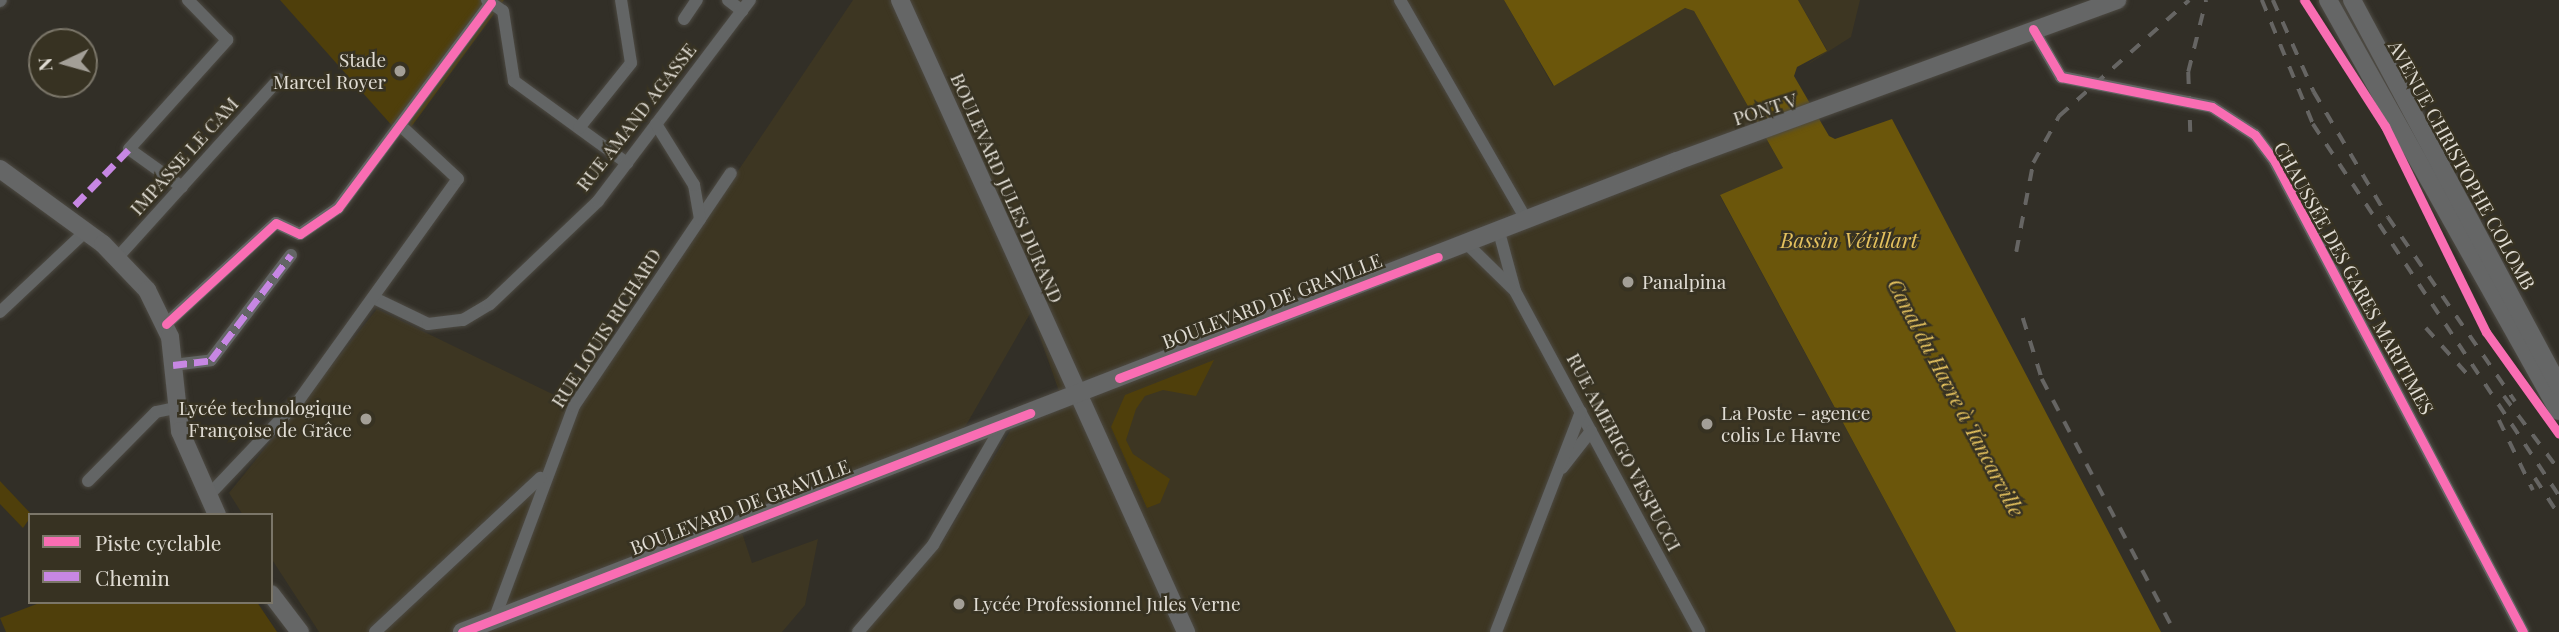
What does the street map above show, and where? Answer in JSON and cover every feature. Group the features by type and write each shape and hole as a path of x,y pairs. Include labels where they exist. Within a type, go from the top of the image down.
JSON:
{"street":[{"path":"182,187 129,149 227,40 188,0"},
{"path":"579,128 631,63 621,0"},
{"path":"684,19 697,0"},
{"path":"728,0 746,5"},
{"name":"BOULEVARD JULES DURAND","path":"900,0 1186,632"},
{"path":"1400,0 1527,221"},
{"path":"2033,29 2117,0"},
{"path":"2328,0 2559,411"},
{"path":"2338,0 2400,91"},
{"name":"AVENUE CHRISTOPHE COLOMB","path":"2352,0 2558,384"},
{"path":"166,324 276,223 300,233 338,208 402,127 489,2 503,11 514,81 627,163"},
{"name":"RUE AMAND AGASSE","path":"373,298 428,324 478,312 598,201 746,5"},
{"name":"PONT V","path":"1722,145 1822,112 2033,29"},
{"name":"CHAUSSÉE DES GARES MARITIMES","path":"2033,29 2061,76 2212,107 2255,135 2275,162 2523,632"},
{"name":"IMPASSE LE CAM","path":"118,257 279,79"},
{"path":"656,124 694,185 700,219"},
{"path":"208,496 299,400 458,180 402,127"},
{"name":"BOULEVARD DE GRAVILLE","path":"462,632 1722,145"},
{"path":"0,169 118,257 166,324 173,365 175,408 216,513"},
{"name":"RUE LOUIS RICHARD","path":"494,620 543,476 574,406 730,173"},
{"path":"0,313 86,231"},
{"name":"RUE AMERIGO VESPUCCI","path":"1499,232 1515,291 1699,632"},
{"name":"RUE AMERIGO VESPUCCI","path":"1468,245 1515,291"},
{"path":"173,365 211,360 291,256"},
{"path":"88,481 156,412 175,408"},
{"path":"1496,632 1581,412"},
{"path":"858,632 933,545 1003,424"},
{"path":"1561,468 1591,431"},
{"path":"375,632 543,476"},
{"path":"273,597 300,632"}],"shaded area":[{"name":"Stade Marcel Royer","path":"280,0 504,0 403,138"},
{"path":"853,0 1504,0 1553,86 1685,8 1694,11 1783,168 1720,196 1956,632 866,632 941,544 1012,428 1065,408 1031,312 965,427 738,521 752,563 818,539 805,605 782,632 319,632 273,561 273,513 242,513 229,493 377,309 579,407"},
{"path":"1798,0 1860,0 1851,37 1804,67 1827,50"},
{"path":"1214,360 1196,396 1163,390 1145,396 1136,409 1126,440 1133,454 1170,479 1160,503 1147,508 1111,427 1125,395"},
{"path":"0,481 30,513 23,528 0,504"},
{"path":"37,604 258,604 277,632 6,632 0,618"}],"water":[{"name":"Bassin Vétillart","path":"1504,0 1798,0 1827,51 1797,67 1794,76 1829,136 1835,139 1892,119 2161,632 1956,632 1720,195 1783,168 1694,11 1685,8 1554,86"}],"railway":[{"path":"2016,252 2033,163 2059,116 2189,0"},
{"path":"2190,132 2188,72 2206,0"},
{"path":"2262,0 2313,124 2559,495"},
{"path":"2273,0 2314,92 2388,217 2515,401"},
{"path":"2023,318 2042,379 2175,632"},
{"path":"2426,328 2468,375"},
{"path":"2504,396 2559,470"},
{"path":"2499,420 2533,490"},
{"path":"2535,478 2559,515"}],"marked path":[{"path":"75,205 129,149"},
{"path":"173,365 211,360 291,255"}],"cycle path":[{"path":"2304,0 2385,126 2486,332 2559,434"},
{"path":"166,324 276,223 300,234 338,208 491,3"},
{"path":"2033,29 2061,77 2212,107 2255,135 2275,162 2523,632"},
{"path":"1119,378 1438,257"},
{"path":"462,632 1030,413"}],"place":[{"name":"Stade Marcel Royer","path":"400,71"},
{"name":"Panalpina","path":"1628,282"},
{"name":"Lycée technologique Françoise de Grâce","path":"366,419"},
{"name":"La Poste - agence colis Le Havre","path":"1707,424"},
{"name":"Lycée Professionnel Jules Verne","path":"959,604"}],"water label":[{"name":"Canal du Havre à Tancarville","path":"1957,397"}]}
